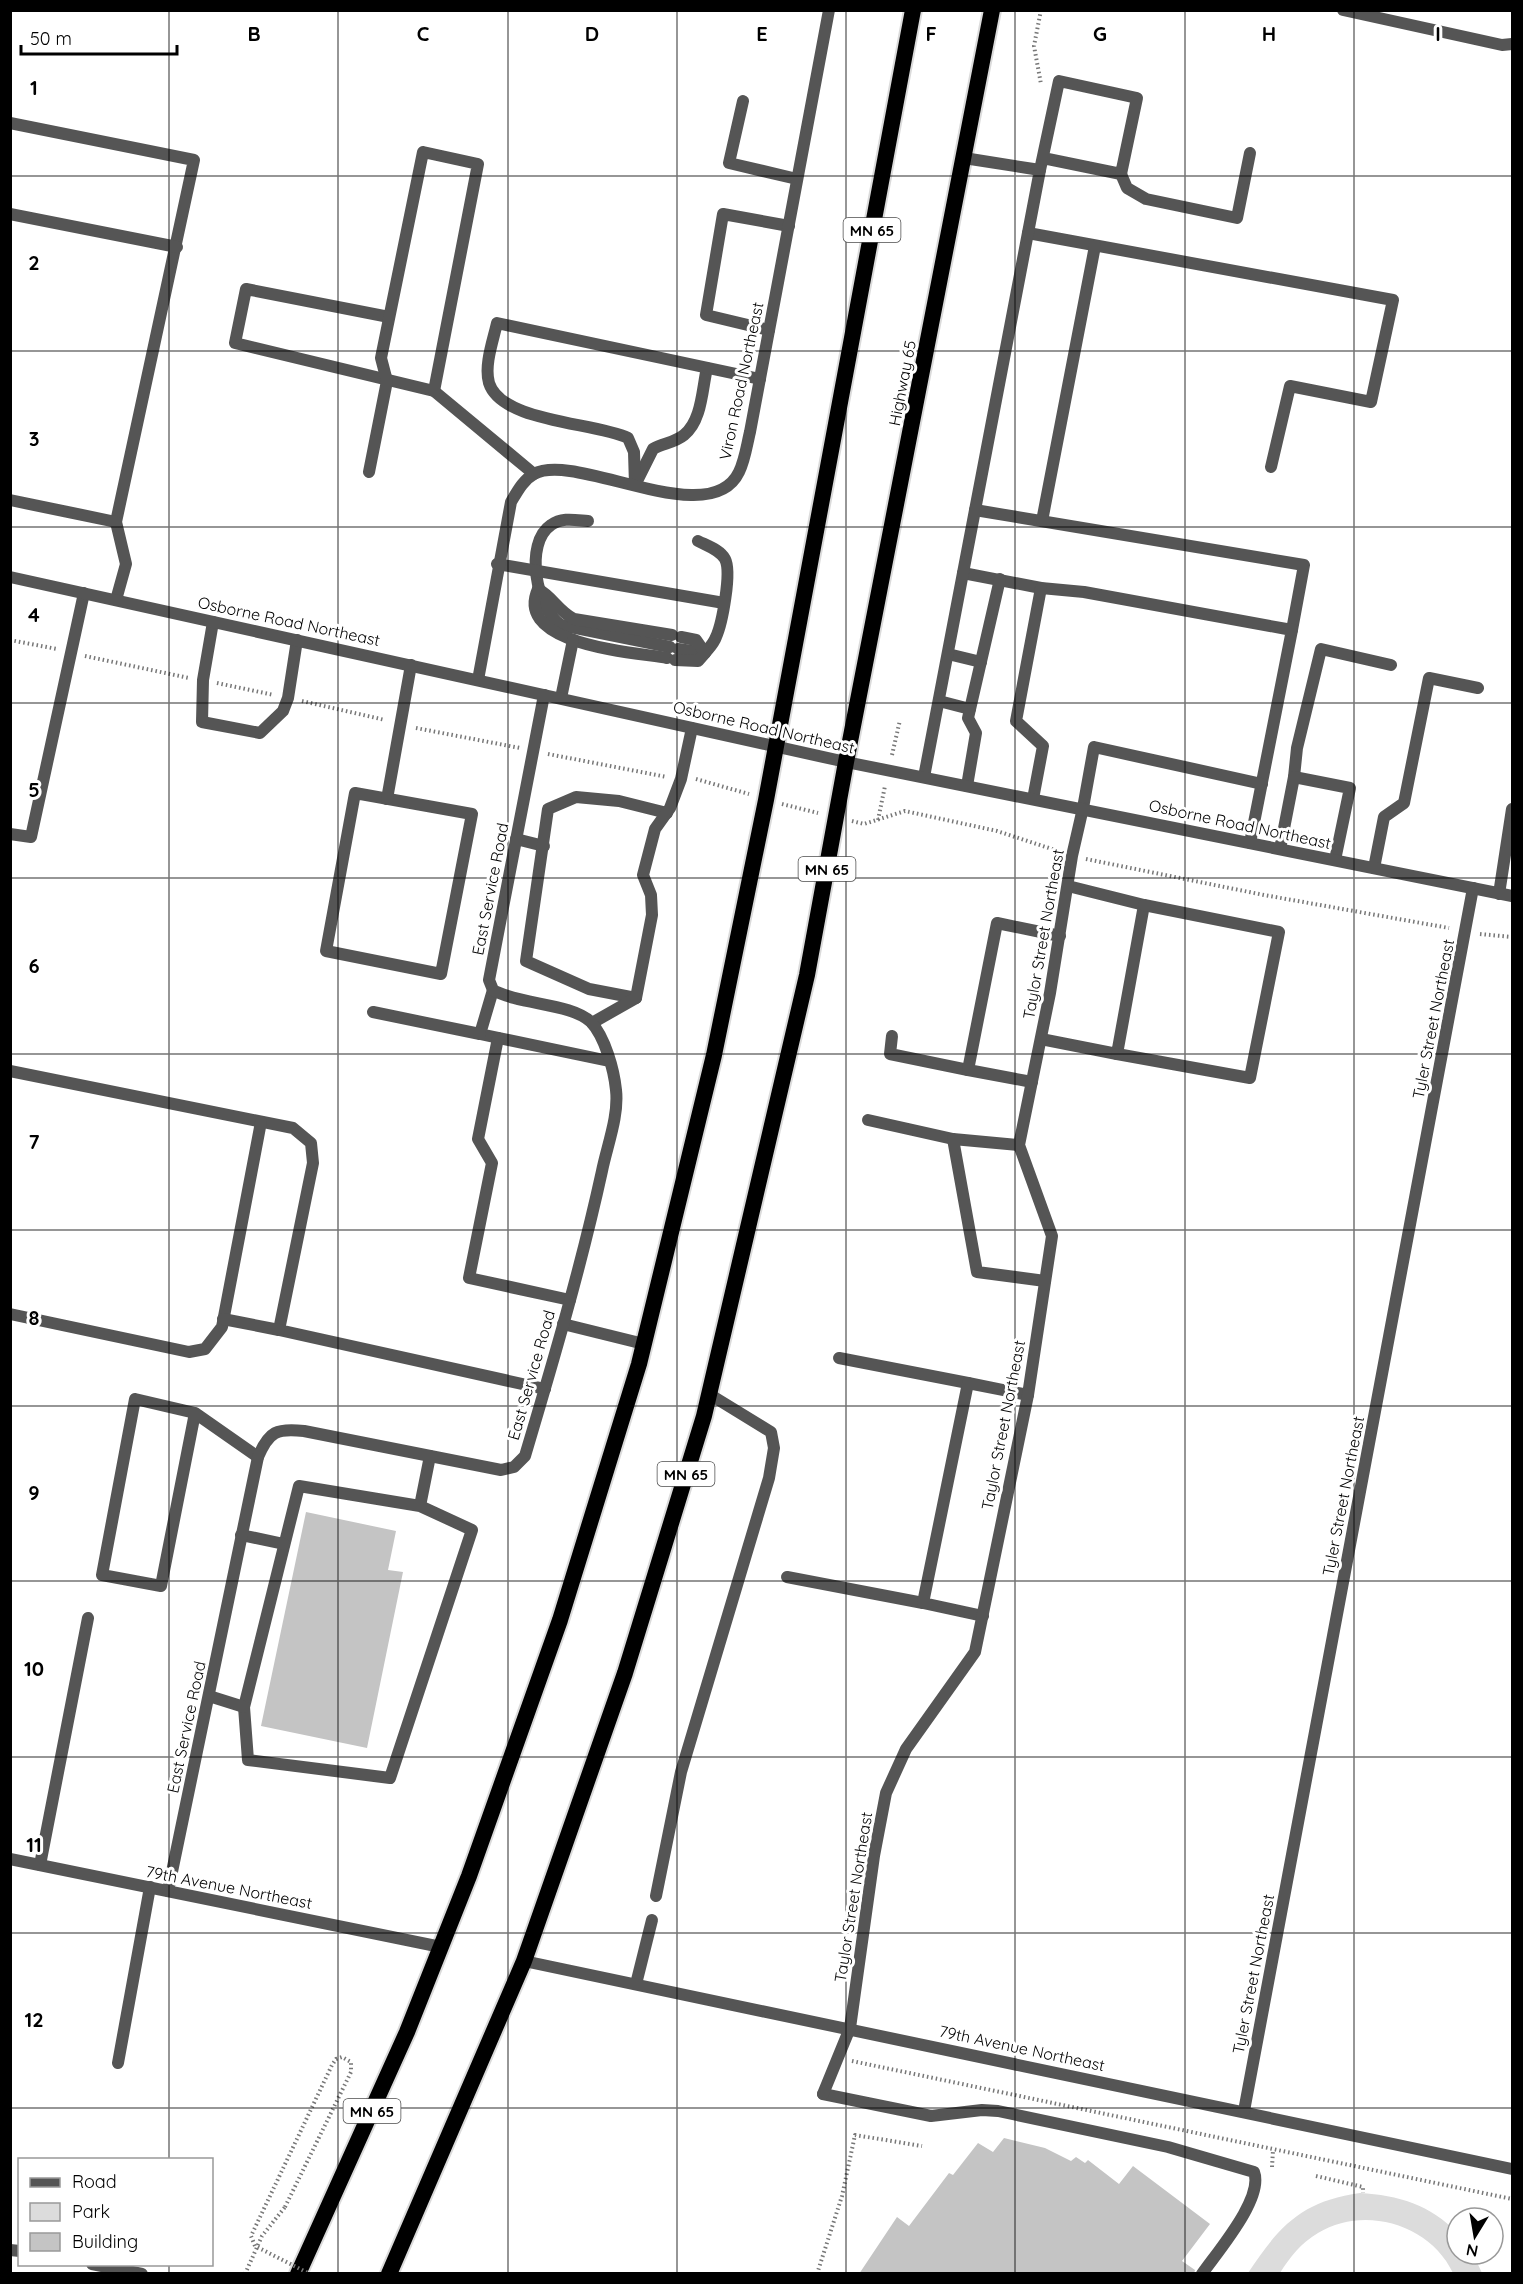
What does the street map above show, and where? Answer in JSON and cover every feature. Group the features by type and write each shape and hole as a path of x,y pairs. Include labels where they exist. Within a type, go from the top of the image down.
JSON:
{"highway":[{"name":"MN 65","path":"298,2274 407,2032 525,1723 560,1620 644,1344 714,1055 776,747 913,10"},
{"name":"Highway 65","path":"846,762 992,10"},
{"name":"MN 65","path":"389,2274 524,1961 625,1673 709,1394 807,975 846,762"}],"street":[{"name":"Viron Road Northeast","path":"534,474 563,471 680,494 706,495 728,485 739,473 770,330 828,10"},
{"path":"1343,10 1502,45 1512,44"},
{"path":"924,777 1059,81 1137,98 1121,174 1127,188 1146,200 1237,218 1250,153"},
{"path":"743,100 729,163 797,179"},
{"path":"10,123 194,160 177,248 116,522 126,564 116,600"},
{"path":"369,472 387,381 381,358 423,152 478,164 434,391"},
{"path":"964,158 1042,164 1121,174"},
{"path":"10,214 177,248"},
{"path":"770,330 705,315 723,214 789,226"},
{"path":"1028,233 1393,300 1371,402 1290,386 1271,467"},
{"path":"1042,521 1095,246"},
{"path":"389,316 246,290 235,344 434,391 534,474 520,486 511,502 497,564 478,680"},
{"path":"657,446 629,440 622,435 527,413 500,396 490,384 488,367 496,323 760,379"},
{"path":"636,485 648,454 657,446 671,442 690,429 695,419 707,368"},
{"path":"629,440 634,452 636,485"},
{"path":"10,500 116,522"},
{"path":"975,510 1304,565 1250,843"},
{"path":"588,521 561,520 550,525 544,532 536,557 538,589 545,610 551,619 561,625 674,648"},
{"path":"538,589 532,601 543,626 573,640 705,652 716,638 724,603 728,568 725,558 698,541"},
{"path":"497,564 724,603"},
{"path":"963,573 1041,588 1084,592 1292,630"},
{"name":"Osborne Road Northeast","path":"10,577 846,762 1512,896"},
{"path":"967,786 976,732 968,718 1000,579"},
{"path":"1033,799 1043,746 1016,721 1041,588"},
{"path":"10,834 31,837 84,593"},
{"path":"213,622 203,680 202,722 260,734 283,711 297,640"},
{"path":"561,698 573,640"},
{"path":"1280,849 1294,777 1297,747 1321,649 1390,665"},
{"path":"948,654 981,662"},
{"path":"387,799 411,665"},
{"path":"1374,868 1384,817 1404,803 1429,678 1478,688"},
{"name":"East Service Road","path":"480,1034 493,990 489,980 544,695"},
{"path":"939,701 970,709"},
{"path":"493,990 509,998 578,1012 592,1023 636,998 652,915 651,896 643,875 656,829 667,813 681,779 692,728"},
{"name":"Taylor Street Northeast","path":"1202,2274 1254,2196 1258,2182 1254,2172 1168,2147 998,2111 982,2110 931,2116 823,2094 850,2028 874,1856 886,1793 906,1749 975,1652 1028,1395 1052,1236 1018,1145 1041,1039 1094,747 1262,784"},
{"path":"1294,777 1350,788 1335,860"},
{"path":"355,793 387,799 472,814 441,974 326,951 355,793"},
{"path":"636,998 589,989 526,961 549,809 576,797 619,801 667,813"},
{"path":"1499,894 1512,809"},
{"path":"516,839 544,846"},
{"path":"1041,1039 1250,1078 1279,932 1144,905 1068,886"},
{"name":"Tyler Street Northeast","path":"1244,2111 1473,888"},
{"path":"1117,1053 1144,905"},
{"path":"968,1070 997,923 1060,936"},
{"path":"373,1012 609,1061"},
{"name":"East Service Road","path":"168,1892 258,1457 271,1434 285,1429 501,1470 514,1467 525,1456 570,1300 614,1110 616,1091 609,1061 592,1023"},
{"path":"892,1036 890,1054 1032,1082"},
{"path":"498,1038 478,1139 492,1163 469,1278 570,1300"},
{"path":"10,1071 293,1128 311,1143 313,1163 279,1330"},
{"path":"868,1120 953,1139 1018,1145"},
{"path":"10,1314 189,1352 205,1349 213,1342 223,1319 261,1122"},
{"path":"953,1139 977,1272 1045,1281"},
{"path":"223,1319 545,1389"},
{"path":"563,1324 644,1344"},
{"path":"839,1358 1028,1395"},
{"path":"923,1603 968,1383"},
{"path":"656,1896 681,1772 769,1479 774,1448 771,1432 709,1394"},
{"path":"195,1413 161,1586 102,1575 135,1399 195,1413 258,1457"},
{"path":"420,1506 430,1456"},
{"path":"299,1486 420,1506 472,1530 390,1778 248,1760 244,1707 284,1544 299,1486"},
{"path":"242,1535 284,1544"},
{"path":"787,1577 982,1616"},
{"path":"40,1865 88,1618"},
{"path":"209,1696 244,1707"},
{"name":"79th Avenue Northeast","path":"10,1859 441,1947"},
{"path":"118,2063 150,1887"},
{"path":"636,1984 652,1920"},
{"name":"79th Avenue Northeast","path":"524,1961 1512,2169"},
{"path":"98,2266 142,2274"}],"path":[{"path":"1041,10 1034,46 1042,91"},
{"path":"245,2274 262,2236 285,2207 351,2072 351,2062 342,2057 336,2058 251,2236 255,2246 310,2274"},
{"path":"838,2058 1512,2199"},
{"path":"817,2274 834,2223 855,2135 922,2146"},
{"path":"1272,2167 1274,2150"},
{"path":"1316,2176 1363,2187 1363,2193"}],"green space":[{"path":"1360,2193 1388,2196 1413,2203 1436,2215 1445,2222 1445,2261 1429,2242 1412,2231 1375,2220 1355,2221 1336,2225 1306,2241 1280,2273 1248,2273 1270,2242 1294,2218 1322,2202"},
{"path":"1448,2266 1479,2266 1482,2273 1453,2273"}],"building":[{"path":"306,1512 396,1531 388,1570 403,1572 367,1748 261,1726"},
{"path":"1004,2138 1045,2148 1071,2161 1076,2157 1085,2163 1088,2160 1119,2184 1133,2166 1210,2224 1182,2261 1195,2270 1194,2274 859,2274 897,2217 909,2226 949,2173 953,2175 978,2143 993,2152"}]}
